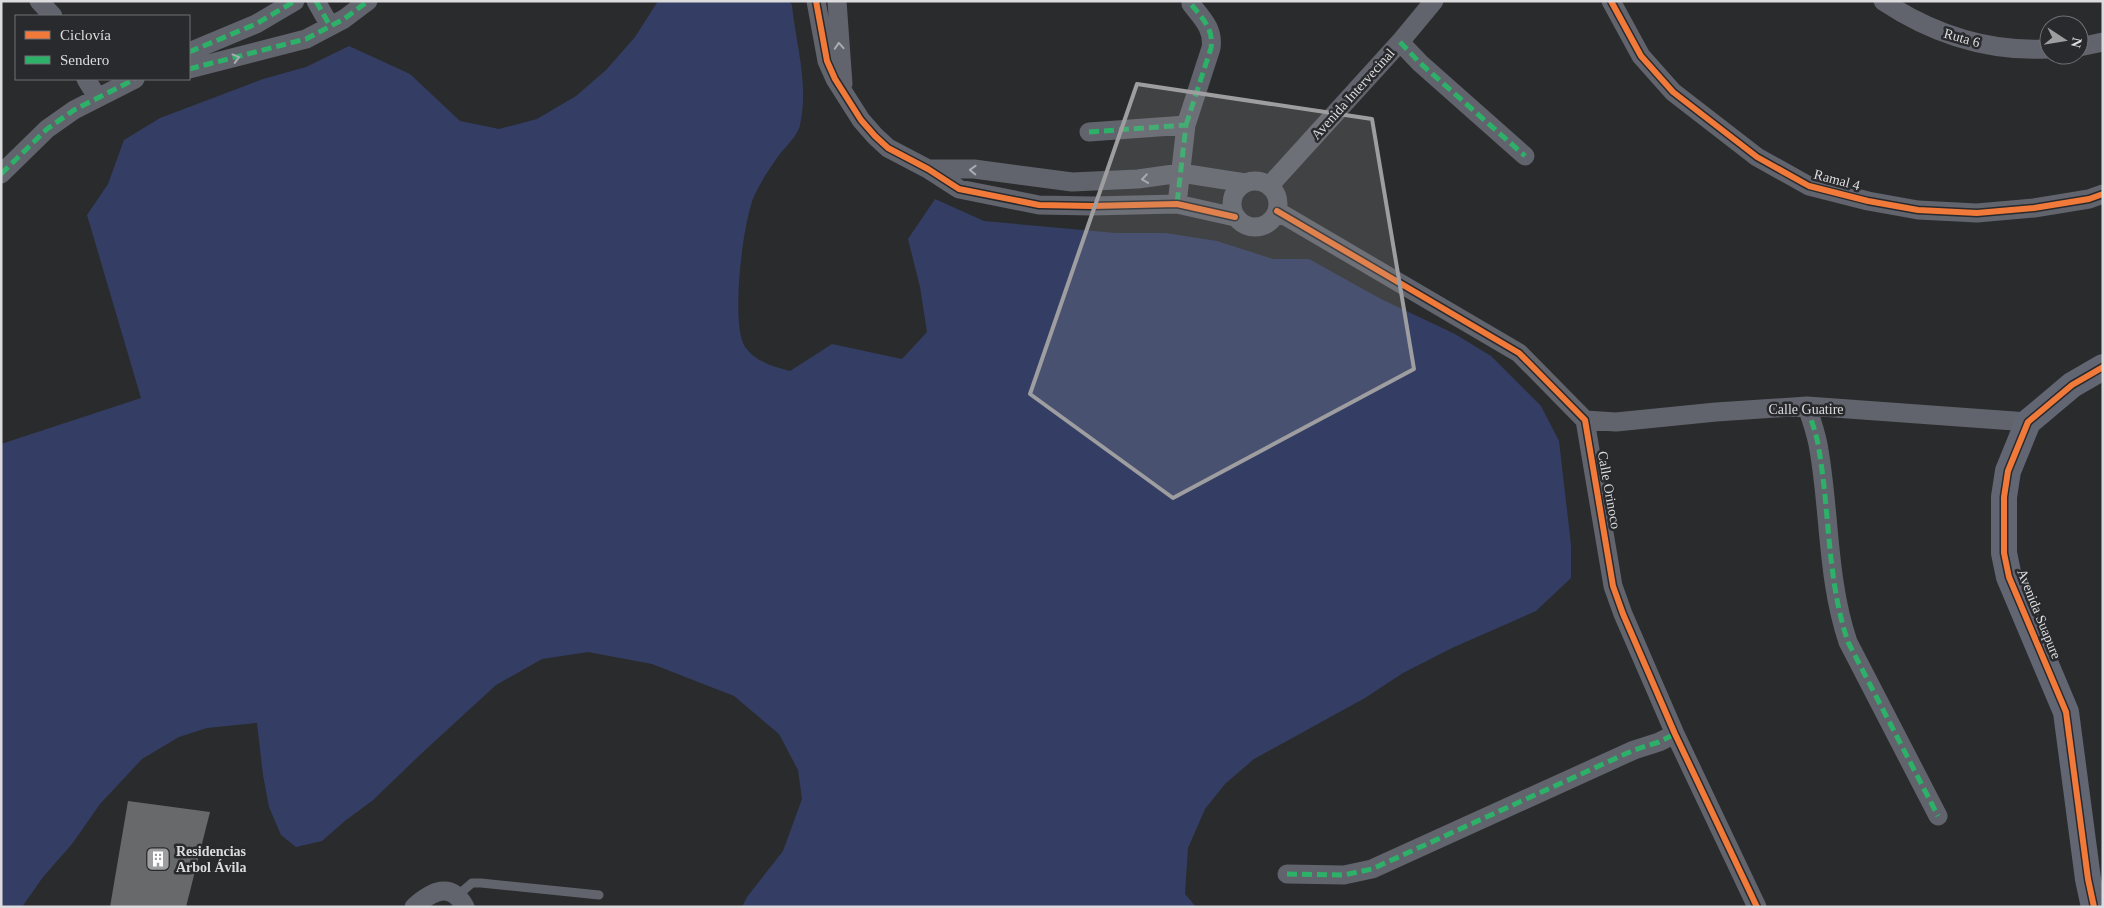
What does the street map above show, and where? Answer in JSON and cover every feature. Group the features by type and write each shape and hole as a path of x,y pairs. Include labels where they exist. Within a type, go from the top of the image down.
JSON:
{"street":[{"path":"39,1 52,15"},
{"path":"190,52 256,24 295,1"},
{"path":"316,1 330,26"},
{"path":"190,69 306,39 344,19 368,1"},
{"path":"816,1 827,62 861,120 874,136 896,153 928,169 959,189 1039,205 1177,204 1235,217 1247,226 1262,227 1274,218 1277,212 1278,200 1270,186 1258,180 1245,182 1181,173 1138,180 1072,182 974,169 928,169"},
{"path":"837,1 843,90"},
{"name":"Avenida Intervecinal","path":"1270,186 1400,42 1434,1"},
{"name":"Ramal 4","path":"1611,1 1641,56 1673,92 1757,157 1809,186 1868,201 1918,210 1977,212 2034,208 2089,199 2103,194"},
{"name":"Ruta 6","path":"1884,1 1907,17 1970,43 2039,48"},
{"path":"1177,204 1186,125 1211,48 1212,38 1209,28 1190,4"},
{"path":"1400,42 1420,63 1525,156"},
{"path":"2089,45 2103,42"},
{"path":"88,80 102,89"},
{"path":"1,174 47,129 102,89 132,80"},
{"path":"1089,132 1186,125"},
{"path":"1014,201 1009,194 1008,186 1012,178 1017,174"},
{"path":"1235,217 1232,211 1232,198 1235,191 1245,182"},
{"path":"1277,212 1519,354 1585,420"},
{"name":"Avenida Suapure","path":"2094,907 2088,879 2066,712 2009,577 2004,553 2004,497 2008,471 2028,422 2072,385 2103,367"},
{"path":"1808,406 1819,449 1834,587 1839,616 1848,642 1938,816"},
{"name":"Calle Guatire","path":"1585,420 1616,422 1716,412 1808,406 2028,422"},
{"name":"Calle Orinoco","path":"1585,420 1613,586 1623,614 1675,734 1757,907"},
{"path":"1287,874 1344,875 1372,869 1634,750 1659,742 1675,734"},
{"path":"414,907 428,895 445,890 462,901"}],"lane":[{"path":"462,901 472,883 599,895"}],"highlighted area":[{"path":"1137,84 1372,119 1414,369 1173,498 1030,394"}],"shaded area":[{"path":"658,1 789,1 792,5 801,65 803,94 800,125 796,134 762,180 755,194 746,225 740,271 738,295 741,335 745,347 754,357 772,366 790,371 832,344 902,359 927,332 920,287 908,239 935,199 984,221 1116,233 1166,233 1217,241 1273,259 1309,259 1381,299 1455,334 1491,356 1541,406 1559,441 1571,545 1571,578 1536,611 1452,648 1403,673 1365,698 1254,759 1225,784 1205,809 1188,848 1185,894 1196,907 742,907 747,897 783,851 802,799 798,770 779,734 734,696 652,664 588,652 542,659 496,685 372,801 322,841 296,847 281,835 269,807 257,723 207,728 179,737 142,759 100,804 72,844 43,877 22,907 1,907 1,444 141,398 87,215 108,184 124,140 160,118 263,79 306,67 349,46 410,74 460,121 499,129 537,119 576,96 606,70 635,37"}],"building":[{"name":"Residencias Arbol Ávila","path":"128,801 210,812 186,907 110,907"}],"marked path":[{"path":"190,52 256,24 295,1"},
{"path":"316,1 330,26"},
{"path":"190,69 306,39 344,19 368,1"},
{"path":"1186,125 1211,48 1209,29 1191,4"},
{"path":"1400,42 1420,63 1525,156"},
{"path":"1,174 47,129 74,110 133,80"},
{"path":"1089,132 1186,125 1177,204"},
{"path":"1807,406 1818,444 1823,474 1832,571 1841,619 1848,642 1938,816"},
{"path":"1287,874 1344,875 1372,869 1634,750 1659,742 1675,734"}],"cycle path":[{"path":"816,1 827,61 835,79 861,120 888,148 928,169 959,189 1039,205 1177,204 1235,217"},
{"path":"1611,1 1641,56 1673,92 1757,157 1809,186 1868,201 1918,210 1977,213 2034,208 2089,199 2103,194"},
{"path":"1277,211 1519,353 1585,420 1613,586 1623,614 1675,734 1757,907"},
{"path":"2094,907 2088,879 2066,712 2009,577 2004,553 2004,497 2008,471 2028,422 2072,385 2103,367"}],"place":[{"name":"Residencias Arbol Ávila","path":"158,859"}]}
